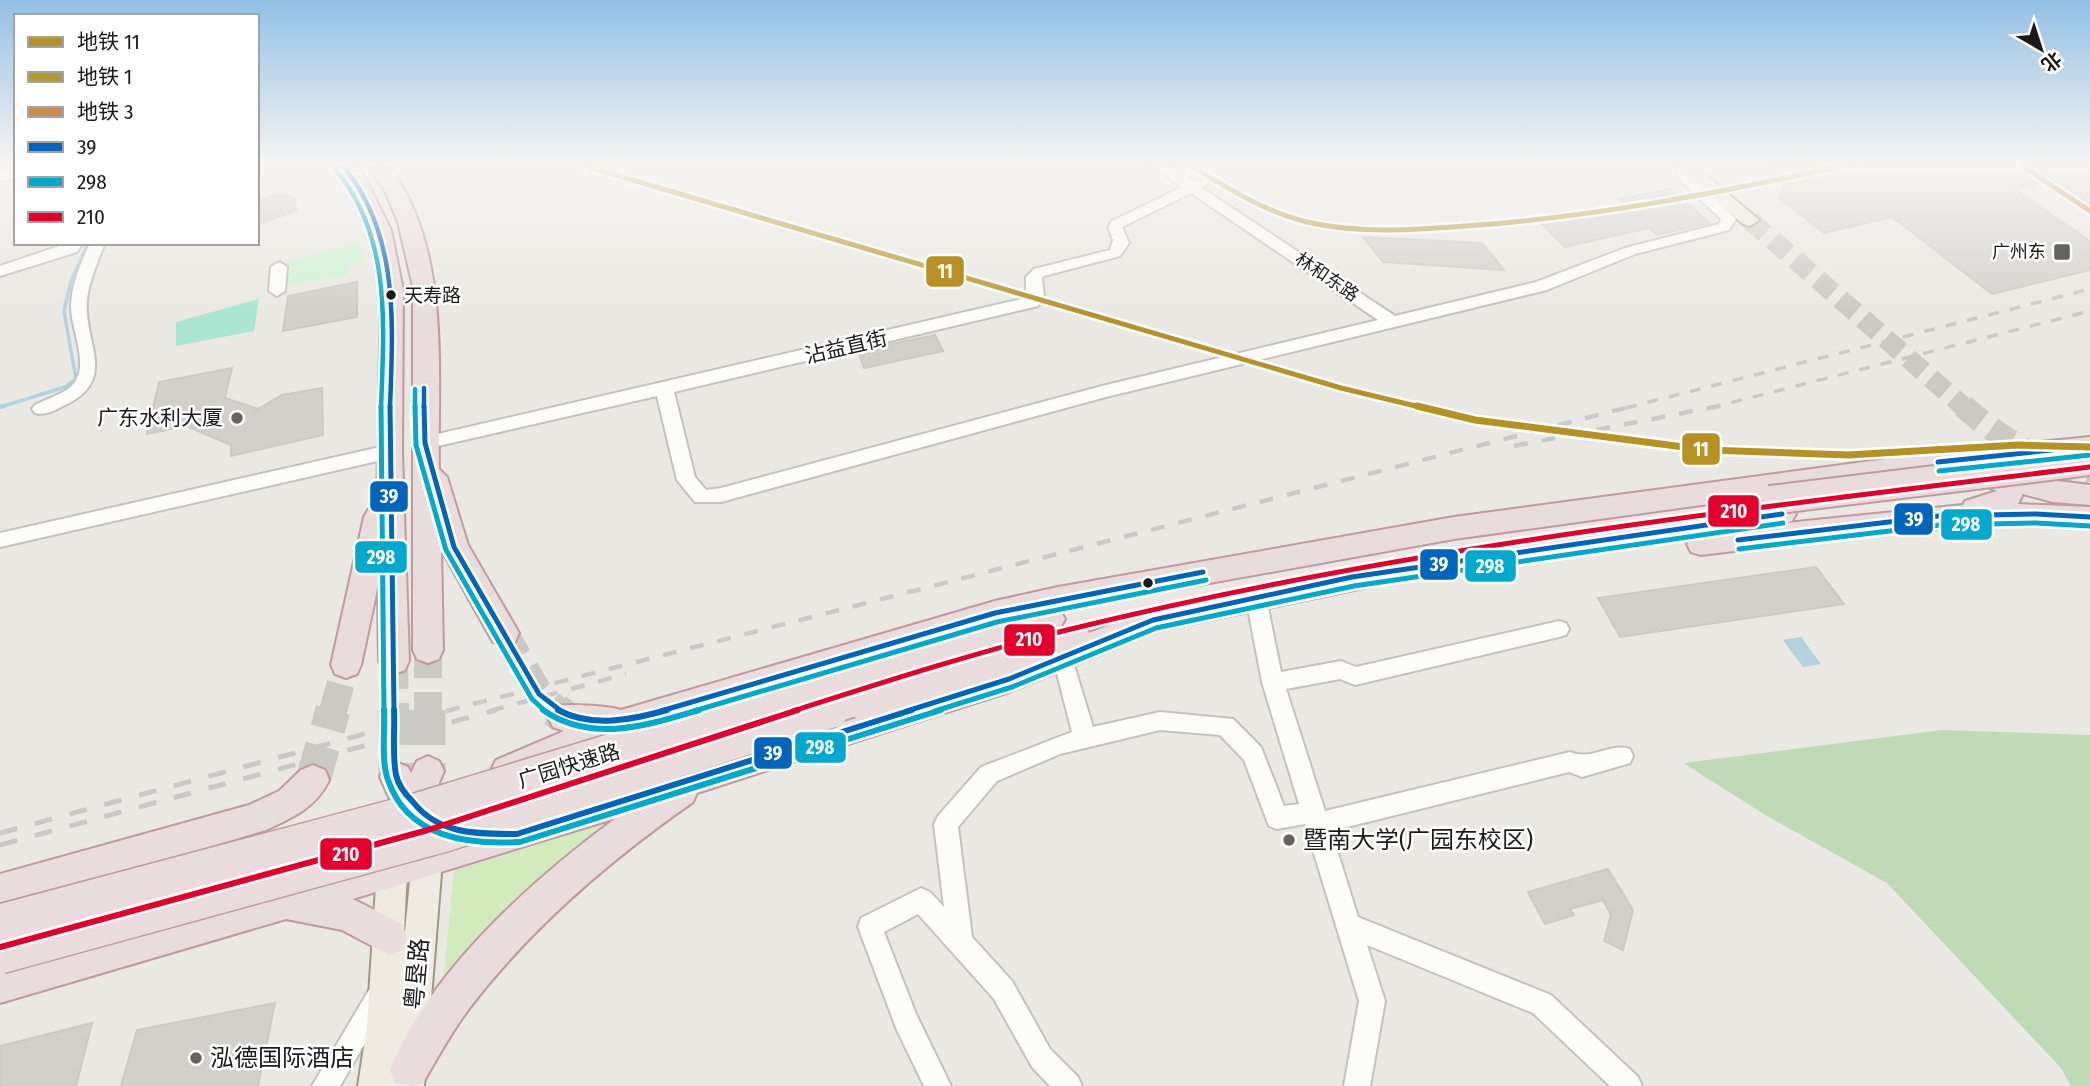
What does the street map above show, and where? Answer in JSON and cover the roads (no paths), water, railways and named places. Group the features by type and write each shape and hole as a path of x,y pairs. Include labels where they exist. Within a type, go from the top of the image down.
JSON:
{"highway":[{"path":"372,213 384,248 392,290 389,452 394,661"},
{"path":"406,213 417,247 424,288 428,650"},
{"path":"392,338 424,332"},
{"path":"425,443 454,547 504,633"},
{"path":"256,909 328,873 407,808 600,730 995,613 1125,586 1413,534 1938,462 1999,458 2090,446"},
{"path":"346,665 373,549 389,452"},
{"path":"1999,458 2018,482 2056,492 2090,495"},
{"name":"广园快速路","path":"0,922 847,692 1153,620 1352,577 1523,551 1776,507 2090,461"},
{"path":"1938,462 1990,475 2012,489 2012,494 2002,501 1938,516"},
{"name":"广园快速路","path":"0,956 445,834 1047,620 1219,584 1463,541 2090,476"},
{"path":"2056,492 2090,488"},
{"path":"1523,551 1584,554 1636,551 1938,516 2036,514 2090,517"},
{"path":"1219,584 1413,534"},
{"path":"0,985 256,909 427,862 706,775 1009,679 1153,620"},
{"path":"564,717 594,722 638,718"},
{"path":"638,718 615,743 610,759 613,776 621,785 642,795"},
{"path":"392,871 407,808 428,771"},
{"path":"408,1078 455,996 493,952 602,850 706,775"},
{"path":"0,892 254,819 291,802 313,780"},
{"path":"407,808 467,833 517,834"},
{"path":"407,808 427,862"},
{"path":"131,946 162,930 180,916 198,897 202,885 194,860 180,852 149,847"},
{"path":"0,892 27,901 37,929 16,963 0,974"},
{"path":"256,909 331,907 361,918 389,937"}],"main road":[{"path":"1741,213 1750,220"},
{"name":"粤垦路","path":"408,1078 427,862"},
{"name":"粤垦路","path":"375,1086 383,1027 392,871"}],"street":[{"name":"沾益直街","path":"425,443 1032,302 1036,296 1034,277 1039,272 1115,253 1121,248 1122,241 1115,227 1140,213"},
{"name":"林和东路","path":"1238,213 1402,321"},
{"path":"664,388 686,480 702,497 721,495 1106,391 1541,286 1630,251 1724,227 1729,219 1725,213"},
{"path":"0,271 72,249 75,245"},
{"path":"41,410 76,390 86,379 87,365 79,315 80,282 97,245"},
{"path":"277,291 279,267"},
{"path":"0,540 389,452"},
{"path":"1256,598 1273,682 1372,1000 1357,1086"},
{"path":"1273,682 1342,670 1355,676 1559,629"},
{"path":"1063,658 1086,738"},
{"path":"960,943 946,824 989,774 1058,745 1160,721 1225,726 1253,754 1277,818 1315,818 1570,762 1582,767 1622,756"},
{"path":"938,1086 906,1021 870,927 921,900 1003,990 1041,1058 1069,1086"},
{"path":"1348,925 1542,1004 1629,1086"},
{"path":"325,1086 385,987"},
{"path":"361,1086 383,1027"}],"water":[{"path":"1801,637 1821,664 1803,667 1783,640"}],"waterway":[{"path":"3,406 0,407 65,387 76,379 64,311 71,281 87,245"}],"tunnel":[{"path":"1750,220 1965,408"},
{"path":"1963,406 2023,449 2090,480"},
{"path":"504,633 537,690 557,711"},
{"path":"428,650 428,771"},
{"path":"394,661 395,711"},
{"path":"333,711 346,665"},
{"path":"313,780 333,710"},
{"path":"395,710 396,777"},
{"path":"555,710 564,717"}],"railway":[{"path":"1626,408 2090,289"},
{"path":"1714,407 2090,311"},
{"path":"446,711 1633,406"},
{"path":"1714,407 1719,406"},
{"path":"1514,446 1714,407"},
{"path":"1710,408 1714,407"},
{"path":"490,711 626,674"},
{"path":"0,833 453,710"},
{"path":"0,845 496,710"}],"metro line":[{"name":"11","path":"744,213 1341,388 1475,420 1707,450 1848,455 2018,445 2090,447"},
{"name":"1","path":"1276,213 1324,225 1378,230 1502,223 1594,213"}],"place":[{"name":"广州东","path":"2062,252"},
{"name":"天寿路","path":"391,295"},
{"name":"广东水利大厦","path":"237,418"},
{"name":"暨南大学(广园东校区)","path":"1289,840"},
{"name":"泓德国际酒店","path":"196,1058"}]}
